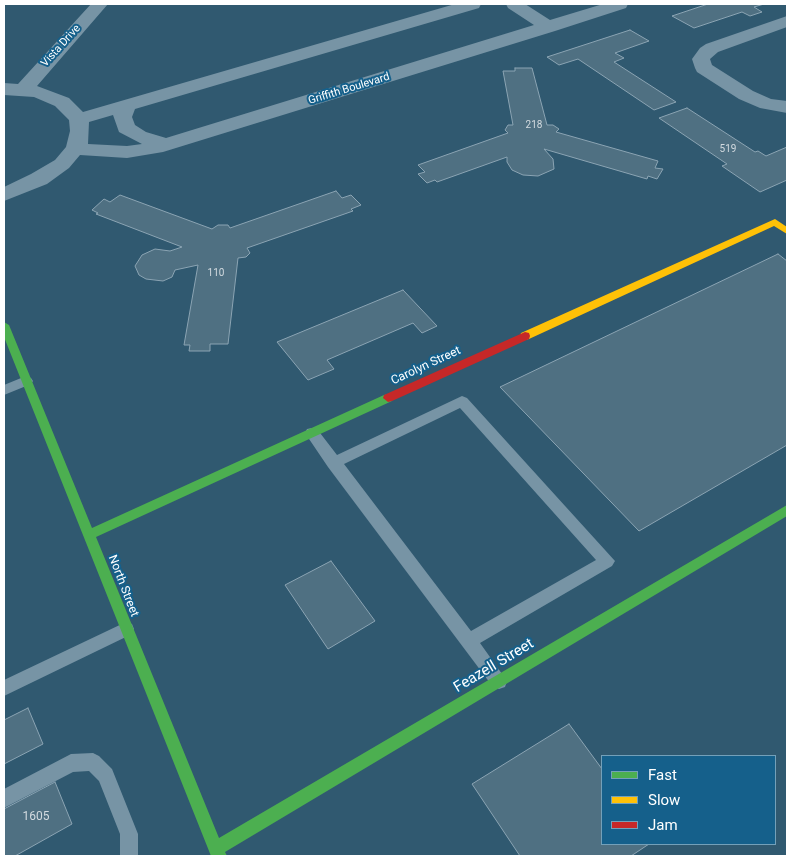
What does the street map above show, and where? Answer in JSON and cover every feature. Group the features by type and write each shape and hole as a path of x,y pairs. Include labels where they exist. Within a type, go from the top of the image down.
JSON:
{"street":[{"name":"Vista Drive","path":"14,89 100,4"},
{"path":"79,119 473,4"},
{"path":"514,4 549,27"},
{"name":"Griffith Boulevard","path":"75,149 136,151 168,145 620,4"},
{"path":"787,21 712,48 701,59 704,68 746,95 767,104 787,107"},
{"path":"4,195 24,187 62,164 75,149 80,131 79,119 67,106 52,97 14,89"},
{"path":"127,105 122,117 126,128 144,138 168,145"},
{"name":"Carolyn Street","path":"89,535 775,222 787,230"},
{"name":"North Street","path":"4,328 217,853"},
{"name":"Feazell Street","path":"217,853 499,680 787,510"}],"lane":[{"path":"4,390 26,381"},
{"path":"333,463 462,401 607,560 469,641"},
{"path":"312,433 499,680"},
{"path":"4,688 126,629"},
{"path":"4,799 71,763 93,762 106,775 129,834 129,856"}],"building":[{"path":"708,4 764,4 754,7 762,12 750,16 742,12 694,28 672,16"},
{"path":"630,30 649,41 615,53 624,58 614,62 676,102 654,110 578,59 559,65 547,57"},
{"path":"515,68 532,68 547,125 553,125 559,129 556,132 658,161 655,168 663,169 657,179 648,176 647,179 544,149 553,159 554,169 538,176 523,175 512,170 507,162 507,157 437,182 435,180 427,183 418,174 425,172 418,165 508,133 505,130 508,125 513,125 503,71 515,71"},
{"path":"687,108 755,152 758,151 766,156 787,147 787,180 760,192 722,166 727,164 659,118"},
{"path":"336,191 342,198 351,195 361,205 351,209 353,211 247,248 250,253 246,257 238,258 228,344 210,344 210,351 189,351 190,345 184,345 198,265 175,270 172,277 163,281 146,279 139,275 135,266 142,255 155,249 170,251 182,247 96,214 98,213 92,210 104,199 110,202 120,195 212,229 218,225 228,225 230,228"},
{"path":"778,254 787,261 787,445 639,531 500,387"},
{"path":"403,290 437,326 422,333 413,323 327,360 334,369 308,380 277,342"},
{"path":"331,561 375,621 328,649 285,585"},
{"path":"28,708 43,744 4,764 4,720"},
{"path":"569,724 601,768 601,845 648,845 631,856 520,856 472,784"},
{"path":"55,782 72,824 15,856 4,856 4,809"}],"traffic: fast":[{"path":"4,325 219,856"},
{"path":"89,535 388,398"},
{"path":"215,849 787,510"}],"traffic: slow":[{"path":"525,336 775,222 787,231"}],"traffic: jam":[{"path":"388,398 525,336"}]}
